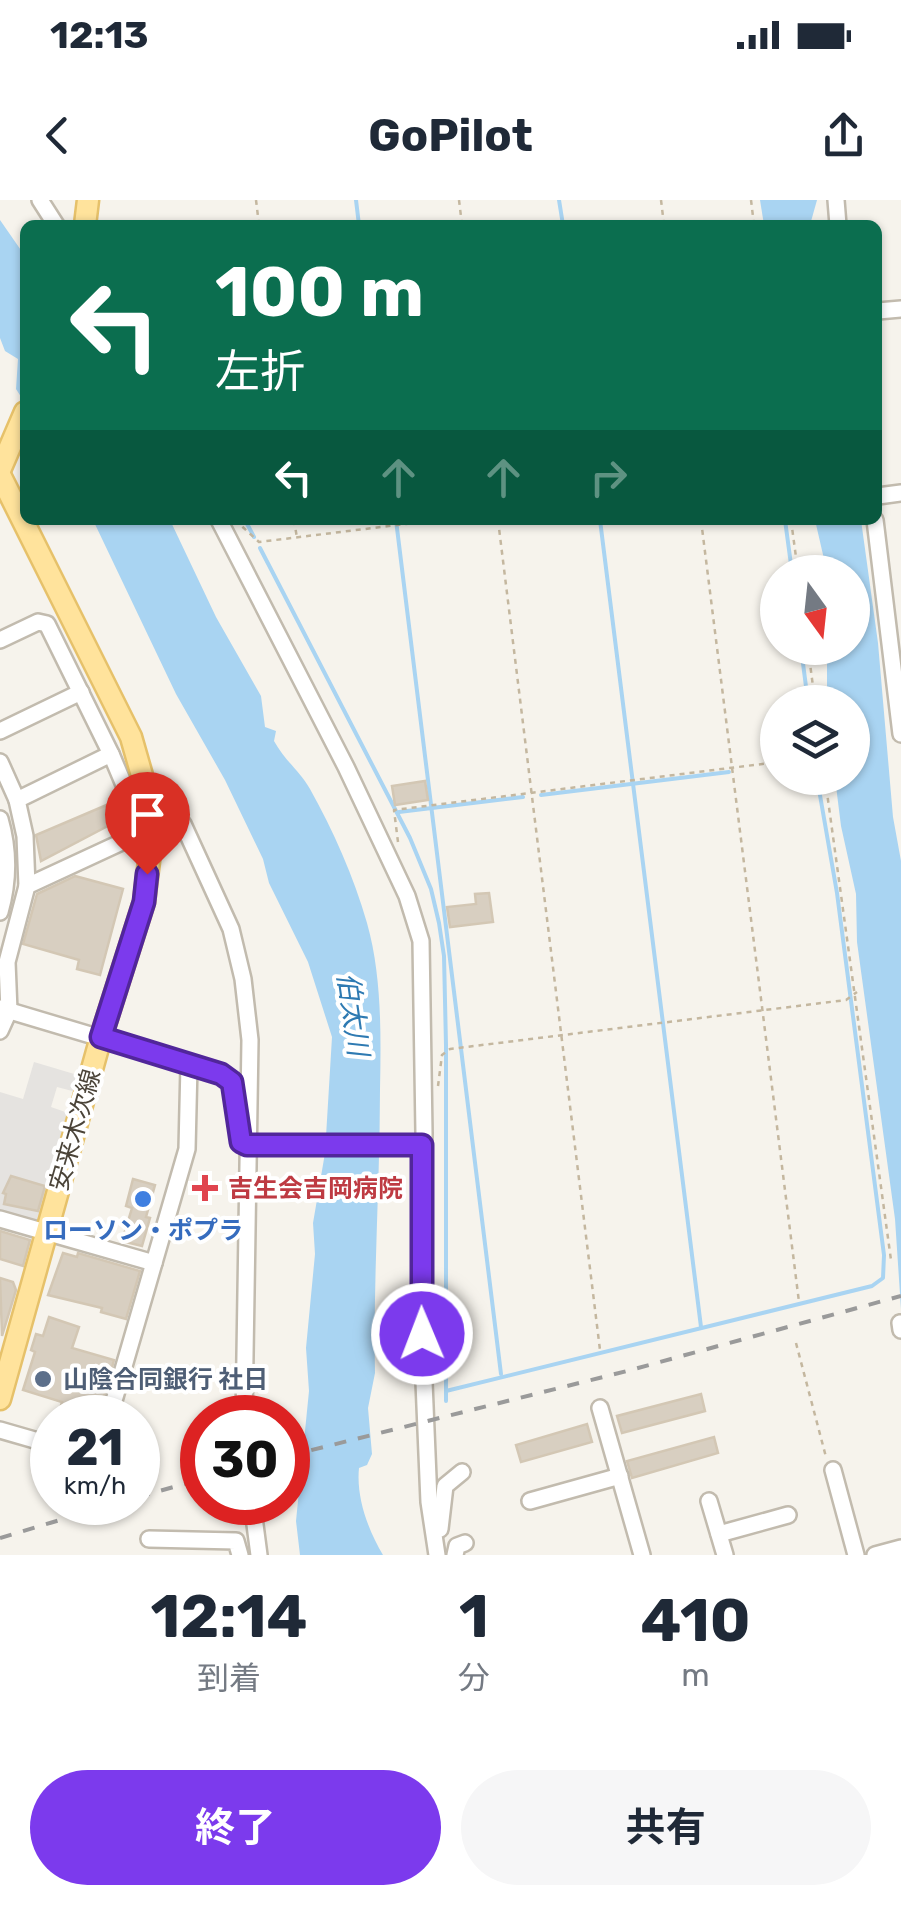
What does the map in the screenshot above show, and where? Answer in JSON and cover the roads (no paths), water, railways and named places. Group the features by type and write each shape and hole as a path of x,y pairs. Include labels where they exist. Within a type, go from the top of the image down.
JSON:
{"main road":[{"name":"安来木次線","path":"20,424 0,472 20,512"},
{"name":"安来木次線","path":"0,1398 101,1037 144,902 144,835 149,812 139,762 124,722 26,525"}],"street":[{"path":"222,525 346,767 407,896 420,941 423,969 419,1145 426,1454 429,1502 439,1555"},
{"path":"876,525 901,731"},
{"path":"0,640 38,622 47,624 112,754 144,835 27,886"},
{"path":"0,731 81,692"},
{"path":"17,800 112,754"},
{"path":"0,762 17,800 25,836 27,886 7,962 0,1031"},
{"path":"149,812 171,816 184,824 230,929 243,979 250,1040 251,1144 245,1395"},
{"path":"0,819 8,872 0,912"},
{"path":"4,1010 221,1074 232,1082 241,1142 419,1145"},
{"path":"115,1395 187,1149 189,1064"},
{"path":"0,1219 154,1263"},
{"path":"600,1408 642,1555"},
{"path":"1,1434 30,1440"},
{"path":"833,1470 856,1555"},
{"path":"439,1555 443,1492 448,1481 462,1472"},
{"path":"530,1501 620,1476"},
{"path":"709,1501 725,1555"},
{"path":"719,1534 788,1515"},
{"path":"255,1525 259,1555"},
{"path":"149,1539 236,1541 240,1555"},
{"path":"875,1555 901,1548"}],"water":[{"path":"760,200 817,200 811,220 763,220"},
{"path":"0,220 20,249 20,395 16,389 18,359 5,351 0,338"},
{"name":"伯太川","path":"95,525 172,525 216,617 261,696 265,727 276,731 274,741 306,782 327,821 367,923 380,1006 380,1125 375,1373 368,1408 372,1454 367,1465 359,1468 359,1490 372,1535 383,1555 300,1555 296,1525 310,1525 306,1348 315,1254 313,1223 325,1153 332,1037 308,962 225,780 176,694"},
{"path":"816,525 862,525 866,555 823,555"},
{"path":"870,585 893,817 901,861 901,1309 895,1219 857,942 856,894 837,795 870,795 870,685 827,685 827,665 870,665"}],"waterway":[{"path":"356,200 358,220"},
{"path":"559,200 562,220"},
{"path":"248,525 254,537"},
{"path":"397,525 501,1374"},
{"path":"601,525 701,1327"},
{"path":"786,525 790,555"},
{"path":"260,548 410,838 431,889 439,923 444,956 446,1045 446,1401"},
{"path":"803,665 806,685"},
{"path":"541,795 729,772"},
{"path":"446,1391 872,1286 883,1278 884,1255 837,893 820,795"},
{"path":"399,812 523,797"}],"railway":[{"path":"310,1450 627,1371 901,1296"},
{"path":"160,1491 180,1485"},
{"path":"0,1538 43,1525"}],"place":[{"name":"吉生会吉岡病院","path":"205,1188"},
{"name":"ローソン・ポプラ","path":"143,1199"},
{"name":"山陰合同銀行 社日","path":"43,1379"}]}
